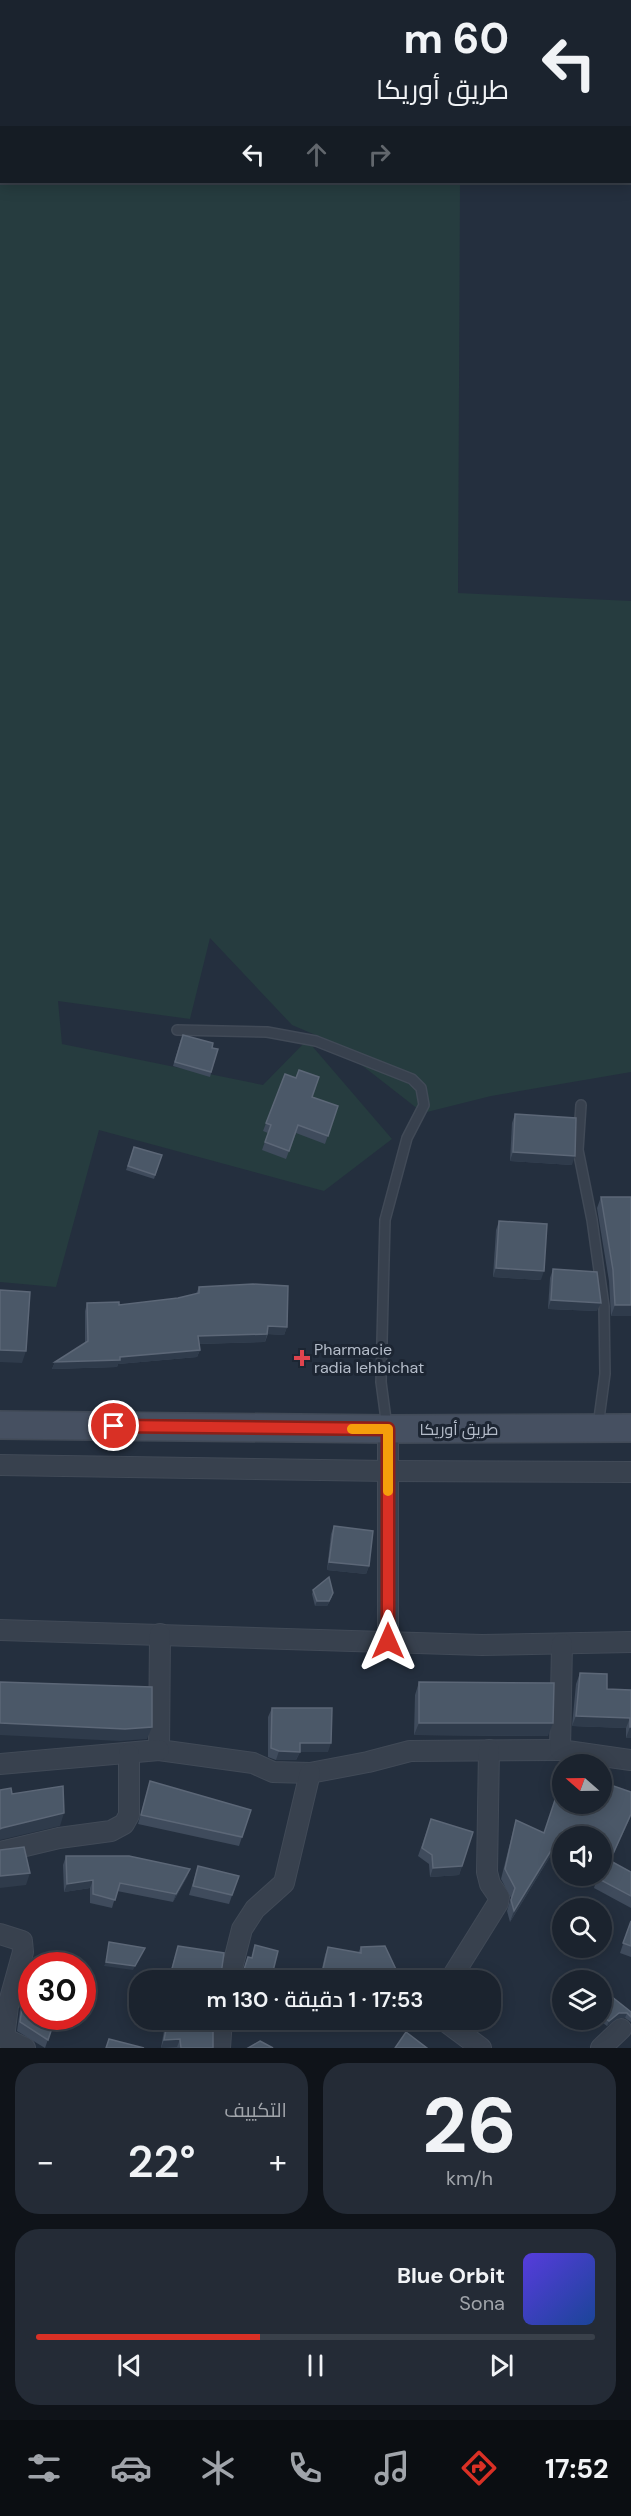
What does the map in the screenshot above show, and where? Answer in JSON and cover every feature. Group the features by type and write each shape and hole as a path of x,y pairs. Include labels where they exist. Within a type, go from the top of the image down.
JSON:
{"street":[{"name":"طريق أوريكا","path":"0,1425 388,1429 631,1428"},
{"path":"388,1429 388,1641"},
{"path":"0,1465 631,1472"},
{"path":"0,1630 388,1641 562,1644 631,1642"},
{"path":"159,1750 160,1634"},
{"path":"560,1750 562,1644"},
{"path":"0,1764 159,1750 253,1762 273,1772 310,1773 368,1762 410,1750 560,1750 631,1760"},
{"path":"456,1970 498,1903 499,1897 490,1884 487,1872 489,1750"},
{"path":"0,1852 59,1838 111,1831 124,1824 129,1815 129,1754"},
{"path":"232,1970 242,1929 255,1909 284,1883 310,1773"},
{"path":"0,1934 22,1941 23,1952 8,2006 2,2041 24,2048"},
{"path":"601,2048 621,2029"},
{"path":"220,2048 221,2030"},
{"path":"457,2030 481,2048"}],"lane":[{"path":"177,1030 267,1032 316,1041 412,1079 421,1088 424,1105 406,1138 385,1220 381,1382 388,1429"},
{"path":"581,1105 578,1150 592,1221 604,1306 605,1374 597,1428"}],"green space":[{"path":"0,183 460,183 458,593 631,601 631,1072 491,1096 423,1113 332,1042 292,1025 210,938 190,1019 58,1001 62,1044 263,1085 307,1040 392,1139 324,1191 99,1130 56,1287 0,1282"}],"building":[{"path":"183,1035 213,1043 212,1048 218,1049 211,1072 175,1062"},
{"path":"299,1070 319,1077 312,1097 338,1106 328,1136 298,1125 289,1151 265,1142 271,1125 266,1123 285,1074 296,1078"},
{"path":"515,1114 576,1118 575,1156 513,1152"},
{"path":"134,1147 162,1155 155,1175 128,1166"},
{"path":"601,1197 631,1197 631,1305 615,1305 613,1270"},
{"path":"499,1221 547,1224 544,1271 496,1268"},
{"path":"553,1269 597,1272 601,1303 551,1300"},
{"path":"253,1284 288,1286 287,1327 268,1326 267,1334 198,1336 200,1350 120,1357 120,1360 55,1362 88,1341 87,1303 119,1302 119,1305 178,1298 199,1293 199,1287"},
{"path":"0,1290 30,1292 26,1351 0,1350"},
{"path":"334,1526 373,1531 369,1566 329,1562"},
{"path":"329,1577 333,1593 329,1601 317,1601 313,1590"},
{"path":"580,1673 607,1674 607,1689 631,1690 631,1727 630,1718 576,1716"},
{"path":"0,1682 152,1687 152,1727 125,1729 0,1723"},
{"path":"419,1682 554,1683 553,1723 419,1723"},
{"path":"272,1708 332,1708 331,1743 300,1743 300,1752 279,1751 271,1748"},
{"path":"150,1781 251,1810 242,1837 141,1815"},
{"path":"612,1785 631,1792 631,1814 612,1856 612,1826 552,1826 552,1849 514,1911 511,1900 515,1888 505,1869 516,1820 544,1833 552,1809 552,1814 612,1814"},
{"path":"63,1786 64,1813 0,1829 0,1790 11,1788 12,1794"},
{"path":"431,1819 473,1832 462,1866 433,1868 432,1855 422,1848"},
{"path":"24,1847 30,1873 0,1876 0,1850"},
{"path":"66,1856 129,1856 190,1869 176,1894 120,1883 115,1900 93,1894 93,1880 67,1884"},
{"path":"612,1862 631,1872 631,1896 612,1886"},
{"path":"198,1866 239,1876 232,1895 193,1886"},
{"path":"631,1921 631,1946 623,1943"},
{"path":"109,1942 145,1948 135,1966 106,1962"},
{"path":"255,1945 278,1951 273,1970 244,1970 248,1957 252,1958"},
{"path":"178,1946 224,1953 222,1970 172,1970"},
{"path":"385,1946 396,1970 323,1969 328,1947 361,1953 361,1947"},
{"path":"612,1997 631,2012 631,2017 627,2013 619,2013 612,2019"},
{"path":"32,2030 51,2030 48,2040"},
{"path":"166,2030 213,2030 213,2048 181,2048 180,2039 164,2040"},
{"path":"406,2032 427,2048 395,2048"},
{"path":"109,2039 144,2048 106,2048"},
{"path":"260,2041 273,2048 248,2048"}],"slow traffic":[{"path":"352,1429 388,1429 388,1491"}],"place":[{"name":"Pharmacie radia lehbichat","path":"302,1358"}],"route":[{"path":"114,1426 388,1429 388,1641"}]}
